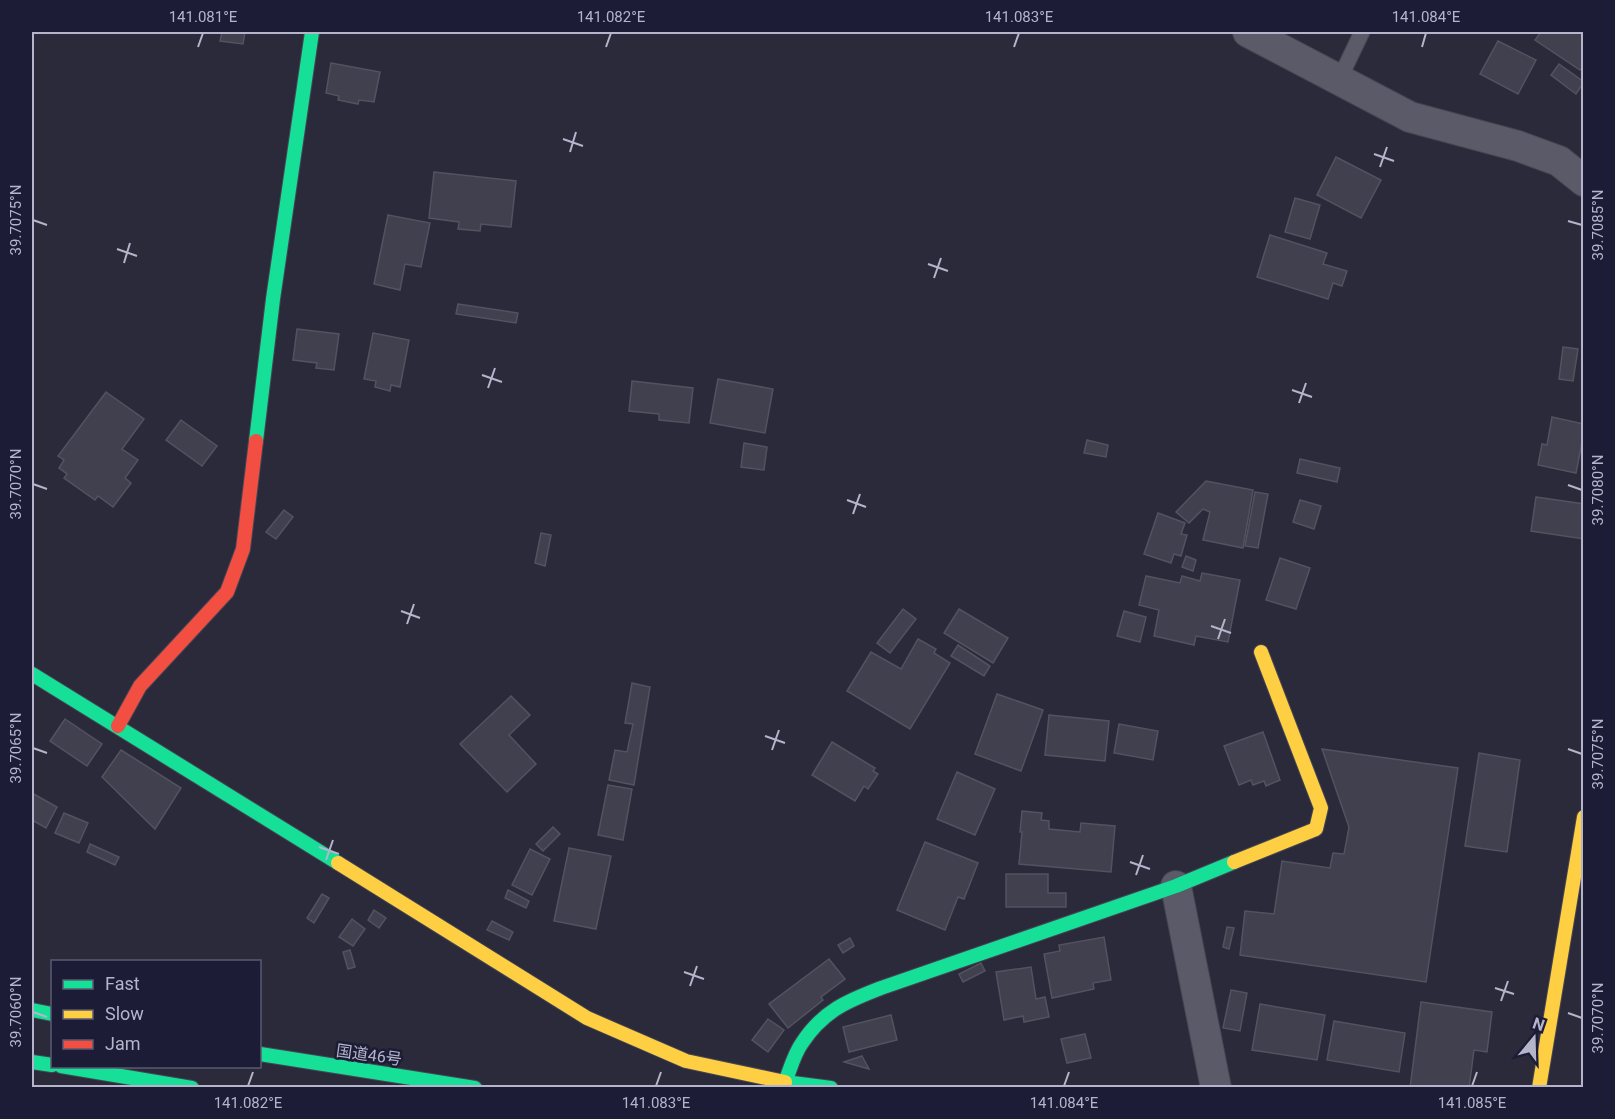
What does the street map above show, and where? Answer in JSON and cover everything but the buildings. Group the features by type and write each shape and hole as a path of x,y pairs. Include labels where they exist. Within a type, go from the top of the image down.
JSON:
{"main road":[{"path":"118,726 140,686 227,592 243,549 273,299 312,32"},
{"path":"784,1085 801,1044 828,1013 853,999 1176,886 1316,829 1321,808 1261,652"},
{"path":"32,674 587,1018 686,1061 784,1085 831,1088"},
{"path":"1539,1088 1584,817"},
{"path":"32,1010 51,1014"},
{"name":"国道46号","path":"261,1054 475,1088"},
{"path":"32,1062 51,1065"},
{"path":"74,1068 192,1088"}],"street":[{"path":"1248,32 1410,117 1518,146 1559,161 1584,181"},
{"path":"1176,886 1216,1088"}],"lane":[{"path":"1338,80 1362,32"}],"traffic: fast":[{"path":"256,441 273,299 312,32"},
{"path":"32,674 338,863"},
{"path":"831,1088 785,1082 802,1043 818,1023 837,1008 881,988 1176,886 1234,862"},
{"path":"32,1010 51,1014"},
{"path":"261,1054 475,1088"},
{"path":"32,1062 51,1065"},
{"path":"73,1068 192,1088"}],"traffic: slow":[{"path":"1234,862 1316,829 1321,808 1261,652"},
{"path":"1539,1088 1584,817"},
{"path":"338,863 587,1018 686,1061 785,1082 784,1088"}],"traffic: jam":[{"path":"118,726 140,686 227,592 243,549 256,441"}]}
